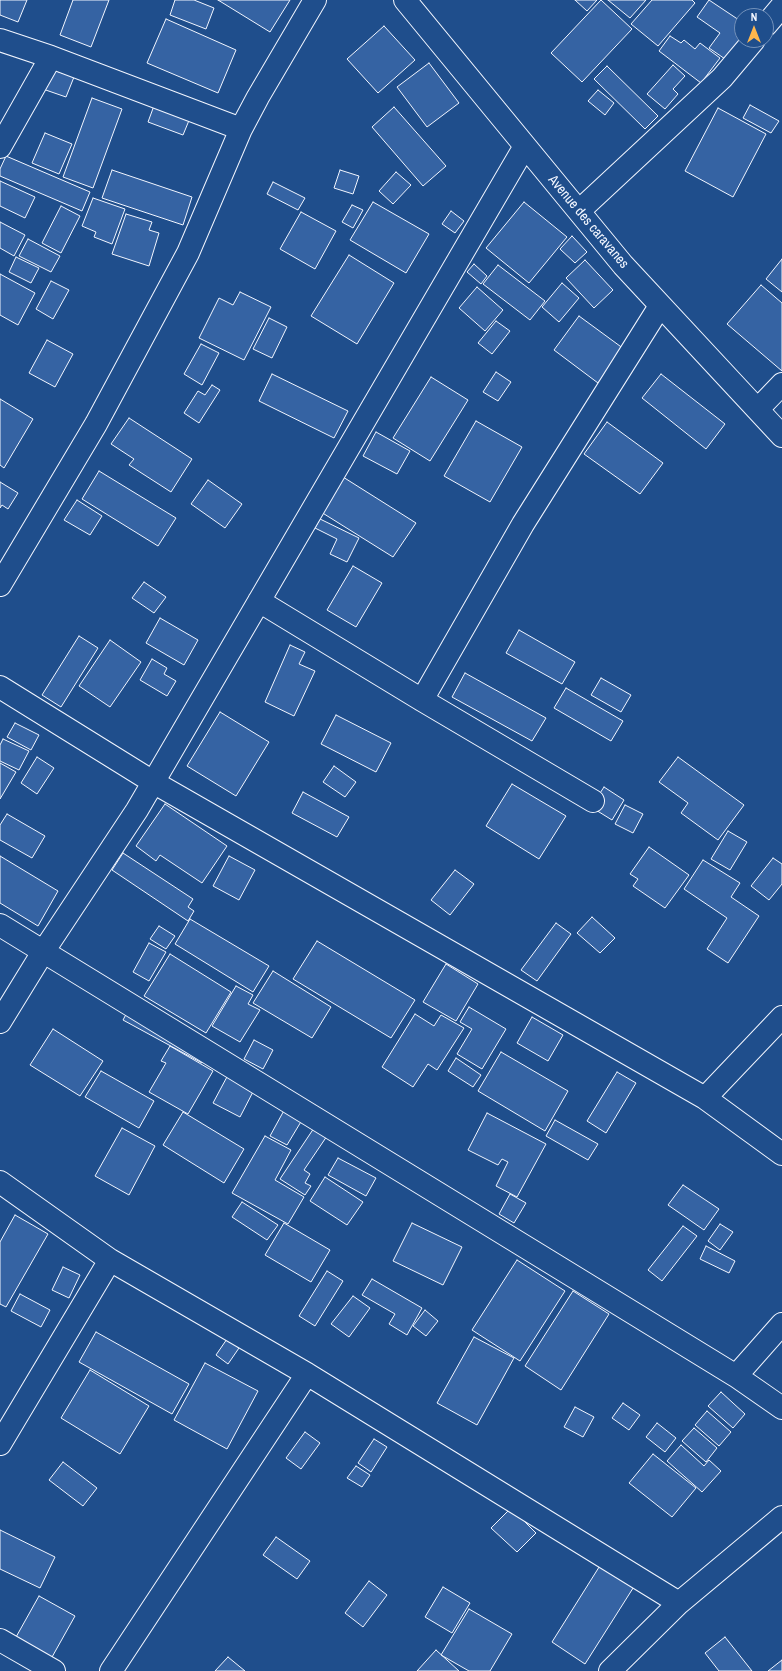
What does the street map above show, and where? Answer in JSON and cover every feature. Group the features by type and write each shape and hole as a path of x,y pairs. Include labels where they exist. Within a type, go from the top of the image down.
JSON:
{"street":[{"path":"0,584 96,424 188,252 241,129 315,0"},
{"name":"Avenue des caravanes","path":"405,0 623,265 782,436"},
{"path":"774,16 782,6"},
{"path":"0,40 51,57 241,129"},
{"path":"579,211 722,78 747,48"},
{"path":"0,147 51,57"},
{"path":"0,1022 43,952 132,817 153,782 525,146"},
{"path":"422,700 523,524 660,306"},
{"path":"758,409 782,384"},
{"path":"259,601 593,801"},
{"path":"0,687 153,782 705,1098 782,1154"},
{"path":"0,925 736,1376 782,1408"},
{"path":"705,1098 782,1017"},
{"path":"0,1182 110,1260 307,1374 679,1603"},
{"path":"0,1444 110,1260"},
{"path":"736,1376 782,1324"},
{"path":"111,1671 307,1374"},
{"path":"610,1671 679,1603 782,1517"},
{"path":"0,1640 54,1671"}],"building":[{"path":"0,0 27,0 18,22 0,15"},
{"path":"73,0 109,0 91,47 60,35"},
{"path":"175,0 194,0 214,8 206,29 170,15"},
{"path":"218,0 290,0 270,32"},
{"path":"575,0 597,0 587,11"},
{"path":"601,0 632,29 582,82 551,53"},
{"path":"608,0 646,0 630,18"},
{"path":"652,0 692,0 695,3 658,46 631,24"},
{"path":"709,0 734,17 734,48 737,48 728,61 709,48 720,33 697,17"},
{"path":"166,19 236,50 218,93 147,63"},
{"path":"384,26 415,60 378,93 347,59"},
{"path":"670,36 681,43 684,40 695,49 700,43 720,58 701,83 659,51"},
{"path":"429,63 459,103 427,127 397,87"},
{"path":"673,65 685,76 673,89 678,94 665,109 647,94"},
{"path":"607,66 658,116 645,129 594,79"},
{"path":"44,67 74,77 66,97 37,87"},
{"path":"598,90 614,103 605,115 588,101"},
{"path":"92,98 122,109 93,188 63,177"},
{"path":"155,103 190,118 183,135 148,122"},
{"path":"750,105 779,121 771,133 743,118"},
{"path":"394,107 446,166 423,186 372,127"},
{"path":"718,108 766,134 733,197 685,171"},
{"path":"45,133 72,144 59,174 32,163"},
{"path":"6,156 90,192 82,211 0,176 0,169"},
{"path":"112,170 192,197 183,225 102,198"},
{"path":"340,170 359,176 353,194 334,188"},
{"path":"396,172 411,185 393,204 379,191"},
{"path":"0,181 35,197 25,218 0,206"},
{"path":"273,182 305,198 298,210 267,194"},
{"path":"93,198 125,209 112,244 94,237 96,232 82,226"},
{"path":"373,202 429,234 406,273 350,240"},
{"path":"524,202 567,237 529,283 486,248"},
{"path":"352,205 363,210 353,228 342,222"},
{"path":"61,206 80,216 61,253 42,243"},
{"path":"451,211 464,221 455,233 442,224"},
{"path":"301,212 336,231 315,269 280,249"},
{"path":"126,214 152,222 149,230 159,233 149,266 112,254"},
{"path":"0,222 25,235 14,256 0,248"},
{"path":"572,236 587,252 575,263 560,249"},
{"path":"28,239 60,256 51,272 19,256"},
{"path":"349,255 394,283 357,344 311,316"},
{"path":"16,257 39,268 31,283 9,272"},
{"path":"782,259 782,292 766,279"},
{"path":"585,260 613,290 594,308 566,278"},
{"path":"474,264 487,276 481,284 467,272"},
{"path":"498,265 545,301 530,320 483,284"},
{"path":"0,274 35,293 18,325 0,315"},
{"path":"51,281 69,290 53,319 36,309"},
{"path":"562,283 579,298 559,322 542,307"},
{"path":"761,285 782,303 782,371 727,324"},
{"path":"477,287 503,310 485,331 459,308"},
{"path":"240,292 271,307 244,360 199,338 219,298 233,305"},
{"path":"579,316 624,349 598,383 554,350"},
{"path":"269,318 287,327 272,358 253,349"},
{"path":"496,321 510,331 492,354 478,343"},
{"path":"47,340 73,354 55,387 29,373"},
{"path":"201,344 219,353 202,385 184,374"},
{"path":"496,372 511,382 498,401 483,392"},
{"path":"272,374 348,411 334,438 259,401"},
{"path":"661,374 725,424 706,449 642,398"},
{"path":"431,377 468,400 430,461 393,438"},
{"path":"212,385 220,390 199,423 184,413 198,391 205,395"},
{"path":"0,399 33,419 4,468 0,465"},
{"path":"129,418 192,459 171,492 129,465 134,459 111,444"},
{"path":"476,421 522,447 490,502 444,476"},
{"path":"607,422 663,463 640,494 584,454"},
{"path":"376,432 410,451 397,474 363,456"},
{"path":"99,471 176,518 158,546 82,499"},
{"path":"343,477 416,523 393,557 321,512"},
{"path":"208,480 242,504 225,528 191,504"},
{"path":"0,482 18,493 8,509 2,505 0,508"},
{"path":"77,500 102,516 90,535 64,520"},
{"path":"320,519 359,538 347,562 330,554 337,539 315,528"},
{"path":"353,566 382,583 356,627 327,610"},
{"path":"144,582 166,597 154,613 132,598"},
{"path":"160,618 198,640 184,665 146,643"},
{"path":"519,630 575,662 562,684 506,653"},
{"path":"79,636 98,648 61,707 42,695"},
{"path":"110,640 141,662 110,707 79,686"},
{"path":"290,645 305,652 299,664 315,671 294,716 265,702"},
{"path":"152,659 167,668 164,674 176,681 167,696 140,680"},
{"path":"465,673 546,718 532,741 452,697"},
{"path":"601,678 631,695 621,712 591,695"},
{"path":"566,688 623,721 611,741 554,708"},
{"path":"220,712 269,742 236,796 187,766"},
{"path":"336,715 391,743 376,772 321,744"},
{"path":"15,723 39,735 31,750 7,737"},
{"path":"3,739 29,751 19,770 0,761 0,745"},
{"path":"37,757 54,768 37,794 21,783"},
{"path":"678,757 744,805 718,840 681,813 688,803 659,782"},
{"path":"0,763 16,772 0,799"},
{"path":"334,766 356,782 345,797 323,782"},
{"path":"512,784 566,816 539,859 486,826"},
{"path":"604,787 624,800 612,820 591,807"},
{"path":"303,792 349,817 337,837 292,813"},
{"path":"165,804 227,846 202,883 160,855 156,861 136,846"},
{"path":"625,805 643,814 633,833 615,824"},
{"path":"7,814 45,836 32,858 0,840 0,825"},
{"path":"728,831 747,842 730,870 711,859"},
{"path":"649,847 689,875 665,908 633,886 638,879 630,874"},
{"path":"123,853 193,899 188,907 194,911 188,921 112,870"},
{"path":"0,856 58,891 38,926 0,903"},
{"path":"229,856 255,870 239,900 213,886"},
{"path":"773,858 782,864 782,884 769,900 751,886"},
{"path":"703,860 740,883 731,897 759,916 728,963 707,949 727,918 684,889"},
{"path":"455,870 474,884 450,915 431,900"},
{"path":"592,917 615,938 600,953 577,933"},
{"path":"190,919 269,966 253,992 175,944"},
{"path":"556,923 571,934 537,981 521,970"},
{"path":"159,926 175,936 166,949 150,939"},
{"path":"317,941 415,1000 391,1038 293,979"},
{"path":"149,943 166,952 149,981 133,972"},
{"path":"170,954 231,992 206,1033 144,996"},
{"path":"446,964 478,984 456,1021 423,1002"},
{"path":"273,971 331,1007 312,1038 253,1003"},
{"path":"236,986 253,995 248,1004 260,1010 240,1042 212,1026"},
{"path":"131,1005 210,1049 202,1063 123,1020"},
{"path":"469,1007 506,1029 482,1069 457,1054 472,1029 460,1022"},
{"path":"415,1014 434,1026 441,1015 464,1028 437,1070 428,1064 413,1087 382,1067"},
{"path":"532,1017 563,1035 548,1061 517,1043"},
{"path":"53,1029 103,1061 80,1096 30,1065"},
{"path":"254,1040 273,1050 263,1069 244,1059"},
{"path":"170,1046 213,1071 188,1114 149,1092 166,1063 161,1061"},
{"path":"501,1052 568,1091 545,1131 478,1091"},
{"path":"456,1058 481,1075 473,1087 448,1071"},
{"path":"101,1071 154,1101 139,1128 85,1097"},
{"path":"617,1072 636,1083 606,1133 587,1121"},
{"path":"228,1075 255,1088 240,1117 213,1103"},
{"path":"287,1105 305,1115 287,1145 270,1136"},
{"path":"183,1112 244,1149 224,1183 163,1145"},
{"path":"487,1113 546,1144 517,1197 496,1186 508,1162 502,1159 498,1165 468,1150"},
{"path":"555,1120 598,1144 588,1160 546,1136"},
{"path":"122,1128 155,1146 129,1195 95,1176"},
{"path":"314,1128 327,1136 304,1170 310,1174 305,1183 311,1186 305,1195 280,1179"},
{"path":"265,1136 291,1150 275,1180 304,1197 288,1224 232,1193"},
{"path":"338,1158 376,1178 366,1196 328,1175"},
{"path":"325,1177 363,1202 347,1225 310,1201"},
{"path":"683,1185 719,1209 704,1230 668,1205"},
{"path":"510,1194 526,1203 514,1223 499,1214"},
{"path":"242,1202 278,1225 267,1240 232,1217"},
{"path":"15,1215 48,1234 6,1307 0,1304 0,1242"},
{"path":"284,1223 330,1250 311,1282 265,1255"},
{"path":"412,1223 462,1247 443,1285 393,1261"},
{"path":"720,1224 733,1232 720,1250 708,1241"},
{"path":"683,1226 697,1236 662,1281 648,1270"},
{"path":"706,1246 735,1261 729,1273 700,1259"},
{"path":"517,1260 565,1291 520,1361 472,1330"},
{"path":"63,1267 80,1275 69,1298 52,1290"},
{"path":"327,1271 343,1281 315,1326 299,1316"},
{"path":"372,1279 422,1308 407,1335 389,1324 395,1314 362,1295"},
{"path":"573,1291 609,1314 561,1390 525,1366"},
{"path":"20,1294 50,1310 41,1327 11,1311"},
{"path":"353,1296 370,1308 349,1337 331,1324"},
{"path":"425,1310 438,1321 426,1336 413,1326"},
{"path":"96,1332 189,1384 172,1414 79,1362"},
{"path":"474,1337 514,1358 477,1425 437,1403"},
{"path":"227,1339 239,1348 228,1364 216,1355"},
{"path":"205,1363 258,1391 227,1449 174,1420"},
{"path":"90,1370 149,1406 120,1454 61,1418"},
{"path":"721,1392 745,1414 733,1428 708,1406"},
{"path":"623,1403 640,1415 629,1430 612,1418"},
{"path":"575,1407 594,1417 583,1437 564,1427"},
{"path":"707,1411 731,1432 719,1446 695,1425"},
{"path":"657,1423 676,1438 665,1452 646,1437"},
{"path":"694,1428 717,1448 706,1462 682,1441"},
{"path":"305,1432 320,1443 301,1469 286,1458"},
{"path":"374,1439 387,1447 371,1472 358,1463"},
{"path":"681,1445 704,1466 709,1460 721,1471 702,1492 667,1461"},
{"path":"653,1454 696,1488 672,1517 629,1483"},
{"path":"63,1462 97,1488 83,1506 49,1480"},
{"path":"356,1466 370,1475 362,1487 347,1478"},
{"path":"511,1508 536,1533 517,1552 491,1528"},
{"path":"0,1530 55,1557 40,1588 0,1569"},
{"path":"276,1537 310,1561 297,1579 263,1555"},
{"path":"601,1564 635,1585 585,1664 552,1642"},
{"path":"369,1581 387,1595 363,1627 345,1613"},
{"path":"443,1587 470,1603 452,1633 425,1617"},
{"path":"39,1596 75,1616 47,1666 11,1646"},
{"path":"469,1609 512,1634 490,1671 469,1671 441,1655"},
{"path":"725,1637 752,1671 719,1671 705,1653"},
{"path":"436,1650 459,1671 417,1671"},
{"path":"228,1657 245,1671 215,1671"},
{"path":"782,1660 782,1671 768,1671"}]}
